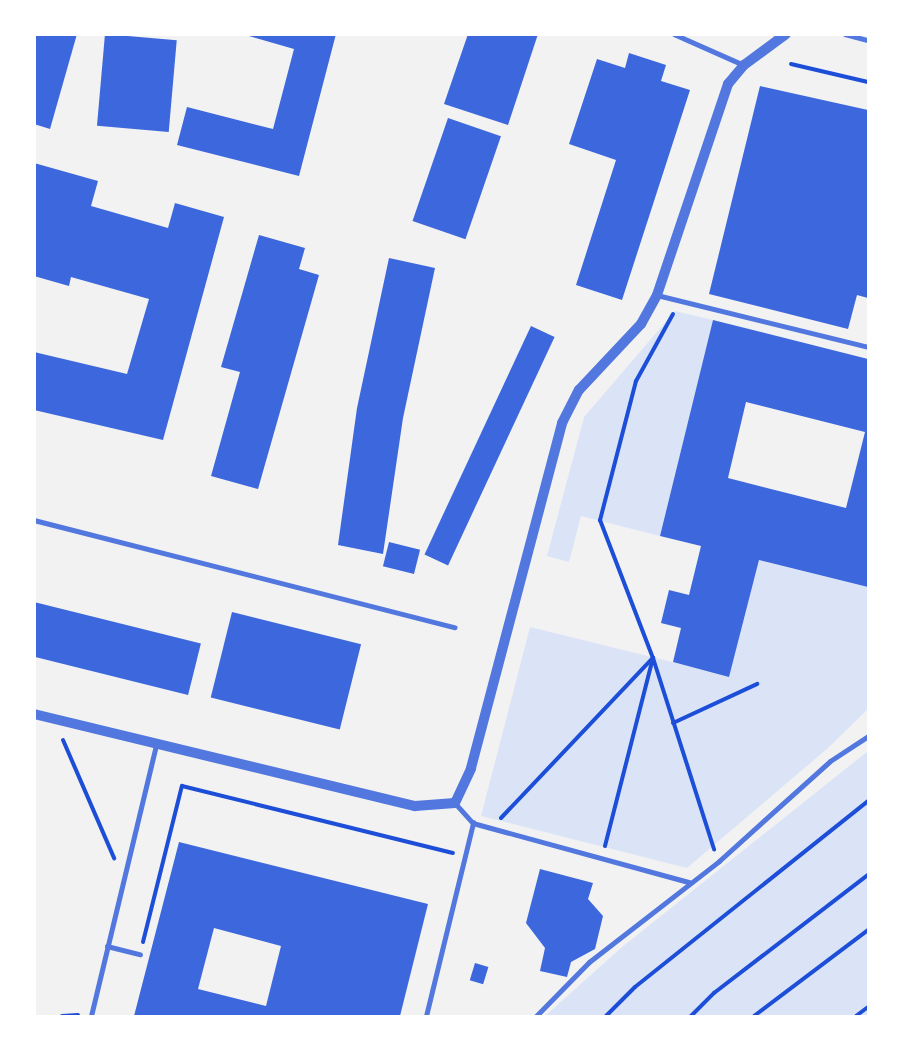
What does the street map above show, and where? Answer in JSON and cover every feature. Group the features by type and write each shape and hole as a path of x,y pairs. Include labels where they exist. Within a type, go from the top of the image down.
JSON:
{"street":[{"path":"34,714 415,806 455,803 471,768 562,423 579,390 641,324 657,295 715,113 744,65 786,34"},
{"path":"536,1017 589,962 718,861 830,761 868,736"}],"lane":[{"path":"674,34 744,65"},
{"path":"845,34 868,40"},
{"path":"657,295 868,347"},
{"path":"34,520 454,627"},
{"path":"91,1017 156,744"},
{"path":"455,803 473,823 689,882"},
{"path":"426,1017 473,823"},
{"path":"107,946 140,954"}],"path":[{"path":"791,64 868,82"},
{"path":"675,311 636,381 600,520 653,658 718,861"},
{"path":"491,828 653,658"},
{"path":"602,859 653,658"},
{"path":"673,723 757,684"},
{"path":"63,740 123,879"},
{"path":"140,954 182,786 465,856"},
{"path":"606,1017 635,987 868,801"},
{"path":"692,1017 714,993 868,875"},
{"path":"754,1017 868,930"},
{"path":"856,1017 868,1007"}],"shaded area":[{"path":"675,311 713,320 660,536 581,516 569,562 547,556 584,417"},
{"path":"759,560 868,587 868,709 828,748 687,868 481,816 530,627 729,676"},
{"path":"868,751 868,1016 545,1016 622,947"}],"building":[{"path":"34,34 77,34 50,129 34,124"},
{"path":"105,34 177,40 169,132 97,126"},
{"path":"242,34 336,34 299,176 177,145 187,107 273,129 294,49"},
{"path":"468,34 538,34 508,125 444,104"},
{"path":"629,53 666,65 661,81 690,90 622,300 576,285 616,160 569,144 597,59 625,68"},
{"path":"760,86 868,110 868,298 857,295 848,329 709,294"},
{"path":"448,118 501,136 465,239 413,221"},
{"path":"34,163 98,181 91,206 168,228 175,203 224,217 163,440 34,410 34,352 127,374 149,299 71,277 69,286 34,276"},
{"path":"259,235 305,248 299,269 319,275 258,489 211,476 240,372 221,367"},
{"path":"389,258 435,268 403,418 383,554 338,545 357,408"},
{"path":"713,320 868,359 868,587 759,560 729,677 673,662 681,628 661,623 669,590 689,595 701,546 660,536","holes":["746,402 865,432 846,508 728,478"]},
{"path":"531,326 555,337 448,565 425,554"},
{"path":"389,542 420,550 414,574 383,566"},
{"path":"34,602 201,644 188,695 34,657"},
{"path":"232,612 361,644 340,730 211,697"},
{"path":"179,842 428,904 400,1016 134,1016","holes":["214,928 281,946 266,1006 198,989"]},
{"path":"540,869 593,883 588,899 603,916 595,949 571,962 567,977 540,971 545,948 526,923"},
{"path":"475,963 488,967 483,984 470,980"}]}
